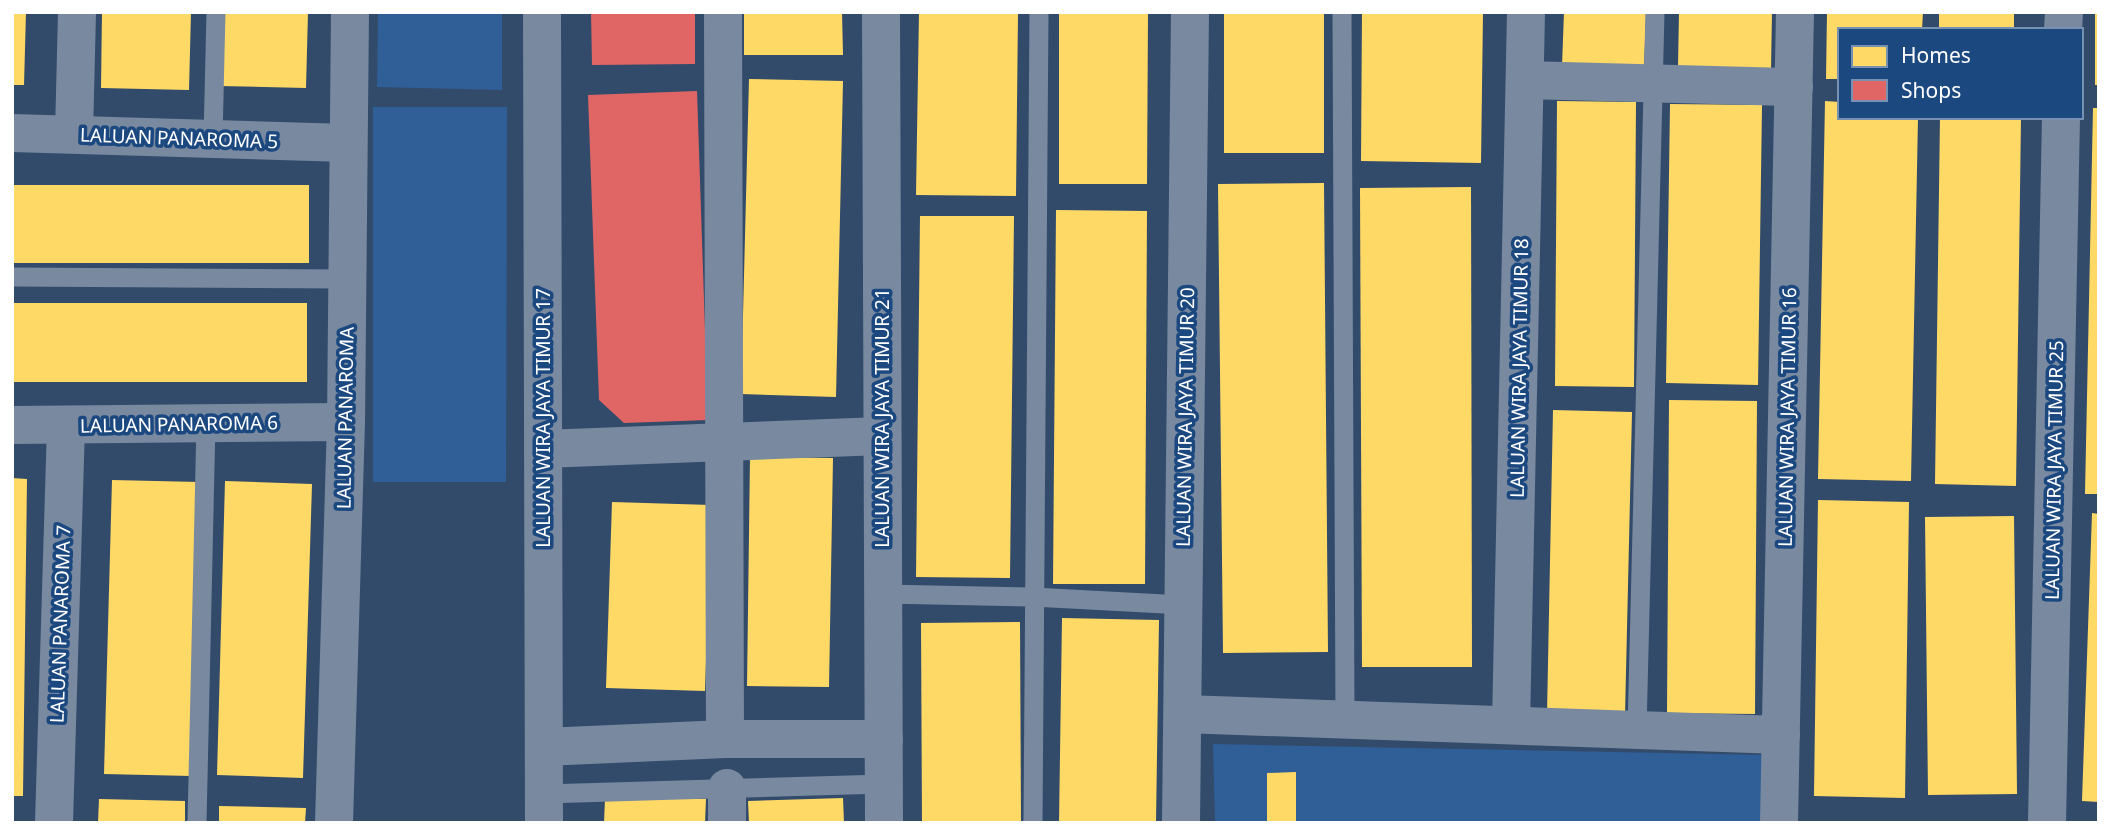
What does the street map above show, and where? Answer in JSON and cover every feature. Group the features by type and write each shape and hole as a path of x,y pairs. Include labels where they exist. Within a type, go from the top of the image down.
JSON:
{"street":[{"path":"74,134 76,12"},
{"name":"LALUAN PANAROMA","path":"334,823 346,422 350,12"},
{"name":"LALUAN WIRA JAYA TIMUR 17","path":"542,12 544,808"},
{"path":"723,12 725,739"},
{"name":"LALUAN WIRA JAYA TIMUR 21","path":"881,12 884,823"},
{"name":"LALUAN WIRA JAYA TIMUR 20","path":"1181,823 1190,12"},
{"name":"LALUAN WIRA JAYA TIMUR 18","path":"1511,725 1526,12"},
{"name":"LALUAN WIRA JAYA TIMUR 16","path":"1779,823 1795,12"},
{"path":"1525,80 1794,87"},
{"name":"LALUAN WIRA JAYA TIMUR 25","path":"2047,823 2062,119"},
{"name":"LALUAN PANAROMA 5","path":"12,133 347,143"},
{"name":"LALUAN PANAROMA 6","path":"12,425 346,422"},
{"name":"LALUAN PANAROMA 7","path":"54,823 66,426"},
{"path":"543,449 882,436"},
{"path":"1182,714 1781,735"},
{"path":"544,747 725,739 884,739"}],"lane":[{"path":"213,139 216,12"},
{"path":"1032,823 1039,12"},
{"path":"1342,12 1345,719"},
{"path":"1637,730 1655,12"},
{"path":"12,277 348,279"},
{"path":"197,823 206,422"},
{"path":"883,594 1033,597 1183,605"},
{"path":"544,808 727,805 884,784"}],"shaded area":[{"path":"378,12 502,12 502,90 377,87"},
{"path":"373,107 507,107 506,482 373,482"},
{"path":"1213,744 1765,755 1763,823 1215,823"}],"building: Homes":[{"path":"12,12 26,12 24,85 12,85"},
{"path":"102,12 191,12 189,90 101,88"},
{"path":"221,12 308,12 306,88 219,86"},
{"path":"744,12 842,12 843,55 744,55"},
{"path":"919,12 1018,12 1016,196 916,195"},
{"path":"1059,12 1148,12 1147,184 1059,184"},
{"path":"1224,12 1324,12 1324,153 1224,153"},
{"path":"1362,12 1483,12 1481,163 1361,161"},
{"path":"1564,12 1646,12 1644,68 1562,66"},
{"path":"1679,12 1772,12 1771,69 1678,67"},
{"path":"1827,12 1923,12 1922,28 1838,28 1838,79 1826,79"},
{"path":"1939,12 2014,12 2014,28 1939,28"},
{"path":"2095,12 2099,12 2099,85 2095,85"},
{"path":"749,79 843,81 836,397 741,394"},
{"path":"1557,101 1636,102 1634,387 1555,386"},
{"path":"1825,101 1838,102 1838,119 1918,119 1911,481 1818,479"},
{"path":"1670,104 1762,105 1758,385 1666,383"},
{"path":"2093,108 2099,108 2099,494 2085,494"},
{"path":"1940,119 2021,119 2016,486 1935,484"},
{"path":"1324,183 1328,652 1223,653 1218,184"},
{"path":"12,185 309,185 309,263 12,263"},
{"path":"1471,187 1472,667 1362,667 1360,188"},
{"path":"1056,210 1147,211 1145,584 1053,584"},
{"path":"920,216 1014,216 1010,578 916,577"},
{"path":"12,303 307,303 307,382 12,382"},
{"path":"1669,400 1757,401 1755,714 1667,713"},
{"path":"1553,410 1632,412 1625,715 1547,714"},
{"path":"750,457 833,458 829,687 747,686"},
{"path":"12,478 27,479 23,796 12,796"},
{"path":"112,480 199,482 191,776 104,774"},
{"path":"225,481 312,484 303,778 217,775"},
{"path":"1818,500 1909,502 1905,798 1814,796"},
{"path":"612,502 711,505 705,691 606,688"},
{"path":"2092,513 2099,514 2099,802 2082,801"},
{"path":"2014,516 2017,794 1928,795 1925,517"},
{"path":"1062,618 1159,620 1156,823 1059,823"},
{"path":"1020,622 1021,823 922,823 921,623"},
{"path":"1296,772 1296,823 1267,823 1267,773"},
{"path":"843,798 844,823 749,823 748,801"},
{"path":"99,799 185,801 185,823 98,823"},
{"path":"605,799 706,799 705,823 604,823"},
{"path":"219,806 306,808 305,823 219,823"}],"building: Shops":[{"path":"591,12 695,12 695,64 592,65"},
{"path":"697,91 708,420 624,423 599,400 588,95"}]}
